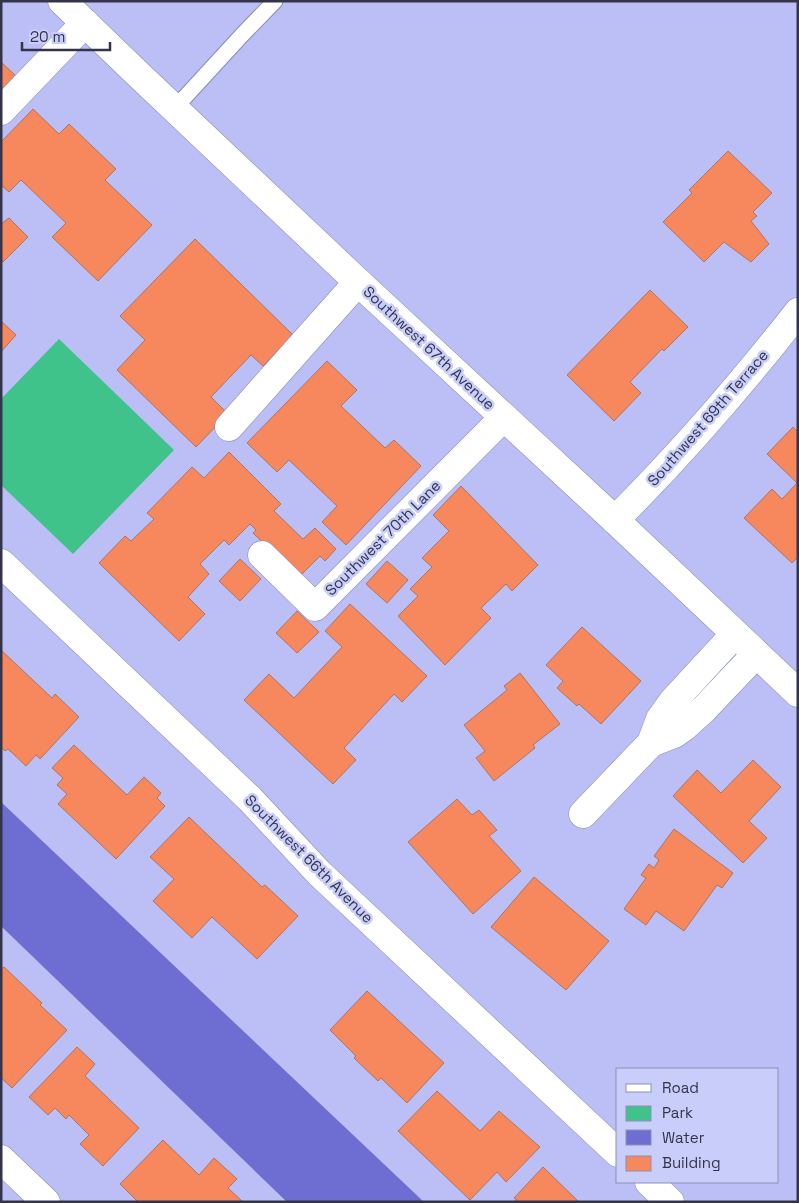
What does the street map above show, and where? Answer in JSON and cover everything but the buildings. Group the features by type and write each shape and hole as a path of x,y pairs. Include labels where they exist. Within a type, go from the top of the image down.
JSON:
{"street":[{"name":"Southwest 67th Avenue","path":"62,1 174,109 798,693"},
{"path":"1,111 84,23"},
{"path":"229,427 358,282"},
{"name":"Southwest 69th Terrace","path":"615,520 658,477 741,383 798,312"},
{"name":"Southwest 70th Lane","path":"262,555 315,607 504,417"},
{"name":"Southwest 66th Avenue","path":"1,564 250,800 319,872 616,1150"},
{"path":"583,814 651,743 660,719 673,701 735,634"},
{"path":"651,743 684,728 756,654"},
{"path":"1,1158 46,1202"},
{"path":"650,1183 670,1202"}],"lane":[{"path":"174,109 275,1"}],"green space":[{"path":"59,339 174,450 73,554 1,485 1,399"}],"water":[{"path":"1,802 424,1202 287,1202 1,926"}]}
